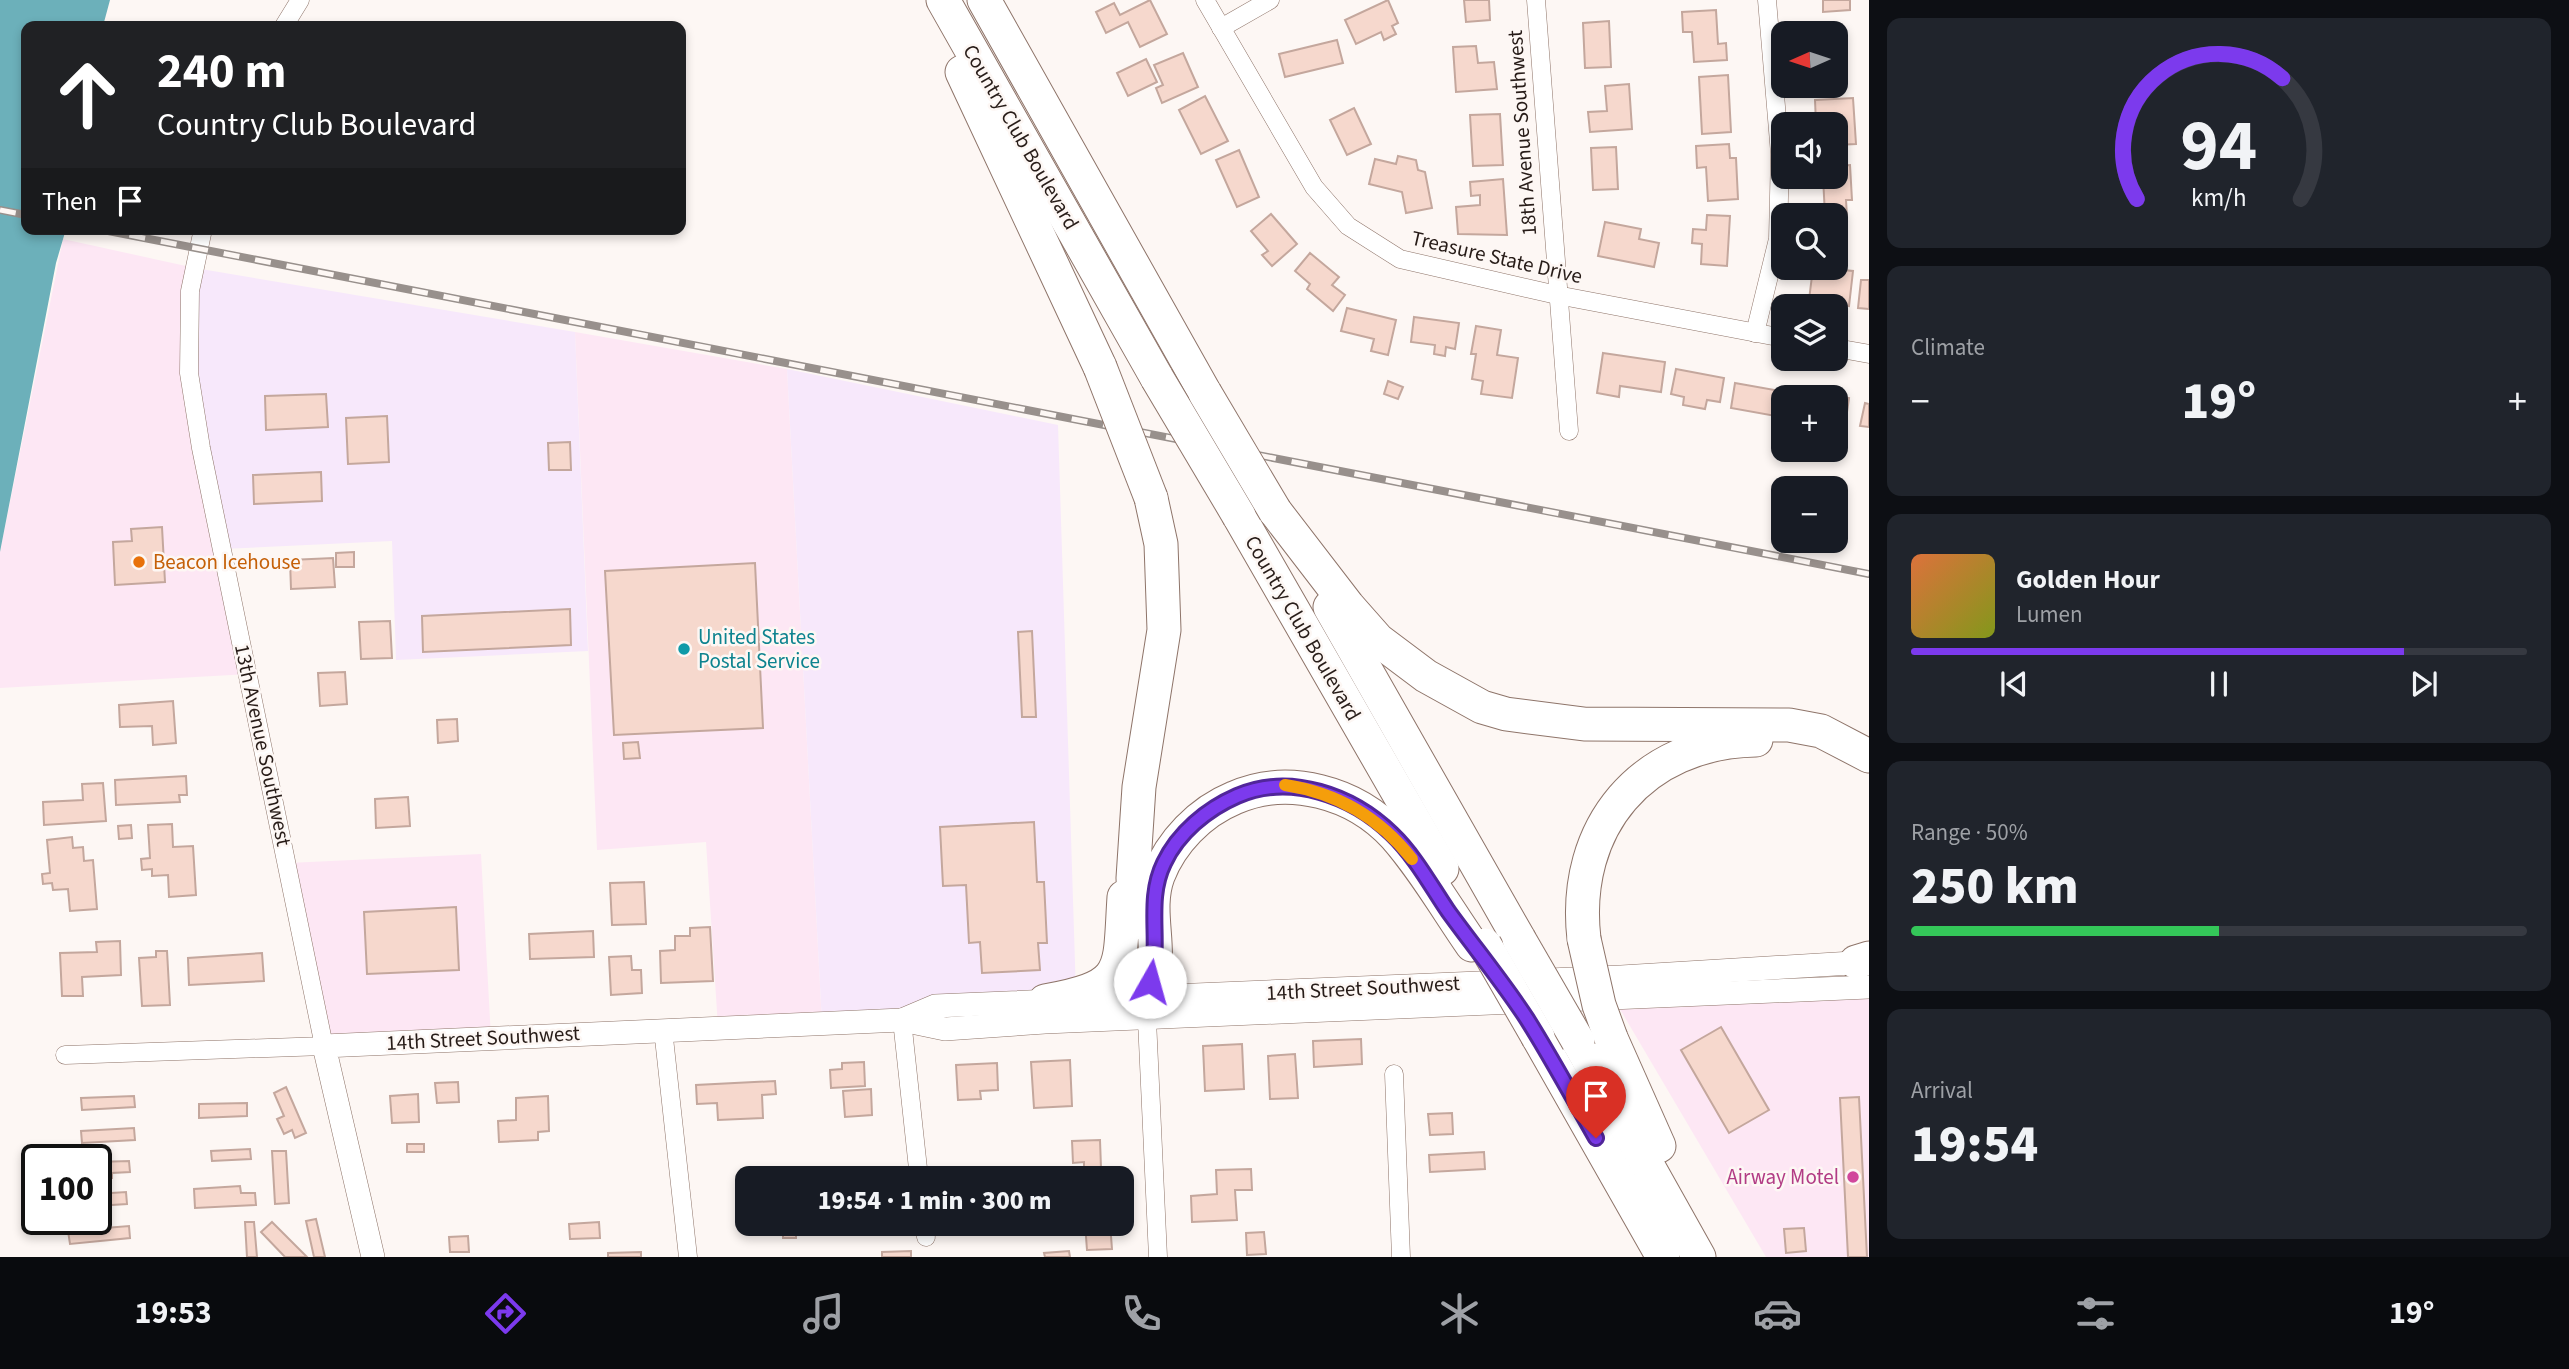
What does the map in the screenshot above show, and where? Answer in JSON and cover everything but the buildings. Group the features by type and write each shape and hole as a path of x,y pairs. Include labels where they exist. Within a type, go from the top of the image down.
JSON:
{"highway":[{"path":"930,0 1100,367 1151,499 1161,544 1164,630 1139,787 1133,877 1137,968 1146,1008"},
{"name":"Country Club Boulevard","path":"943,0 1479,945 1532,1027 1663,1257"},
{"name":"Country Club Boulevard","path":"984,0 1205,393 1275,510 1699,1257"},
{"path":"1275,510 1348,606 1378,640 1426,676 1482,707 1506,714 1584,724 1789,725 1821,731 1869,756"},
{"path":"1709,1257 1611,1038 1599,1005 1580,910 1583,884 1597,835 1608,817 1636,784 1669,761 1715,745 1771,739 1838,754 1869,773"},
{"path":"1146,1008 1155,967 1153,902 1157,879 1166,859 1199,818 1250,791 1273,787 1312,789 1333,796 1369,816 1393,834 1479,945"},
{"path":"1045,1001 1076,995 1098,986 1112,975 1121,961 1125,881 1135,840"}],"street":[{"path":"287,21 300,0"},
{"name":"Treasure State Drive","path":"1205,0 1314,187 1348,226 1400,259 1557,295 1771,336"},
{"path":"1221,28 1270,0"},
{"name":"18th Avenue Southwest","path":"1536,0 1569,431"},
{"path":"1755,333 1777,239 1780,154 1767,0"},
{"name":"13th Avenue Southwest","path":"202,235 190,291 189,373 201,448 324,1046 373,1257"},
{"path":"1848,350 1869,354"},
{"name":"14th Street Southwest","path":"65,1055 902,1020 945,1029 1045,1022 1146,1008 1607,978 1866,967"},
{"name":"14th Street Southwest","path":"902,1020 935,1006 1045,1001 1146,1008"},
{"path":"1146,1008 1158,1257"},
{"path":"902,1020 918,1166"},
{"path":"663,1029 688,1257"},
{"path":"1394,1074 1401,1257"}],"shaded area":[{"path":"63,239 195,268 190,291 249,674 0,688 0,552"},
{"path":"195,268 575,332 588,651 396,660 392,541 222,549 189,373"},
{"path":"575,332 787,369 822,1023 718,1027 706,842 597,850"},
{"path":"787,369 1058,425 1076,995 822,1023"},
{"path":"481,854 491,1038 324,1046 288,863"},
{"path":"1869,987 1869,1257 1766,1257 1614,999"}],"water":[{"path":"0,0 110,0 104,21 21,21 21,235 64,235 56,263 0,552"}],"railway":[{"path":"0,210 21,214"},
{"path":"129,235 1869,574"}],"slow traffic":[{"path":"1285,785 1312,789 1333,796 1369,816 1393,834 1412,859"}],"place":[{"name":"Beacon Icehouse","path":"139,562"},
{"name":"United States Postal Service","path":"684,649"},
{"name":"Airway Motel","path":"1853,1177"}],"route":[{"path":"1150,982 1155,967 1153,902 1157,879 1166,859 1199,818 1250,791 1285,785 1312,789 1333,796 1369,816 1393,834 1417,865 1526,1017 1596,1138"}]}
